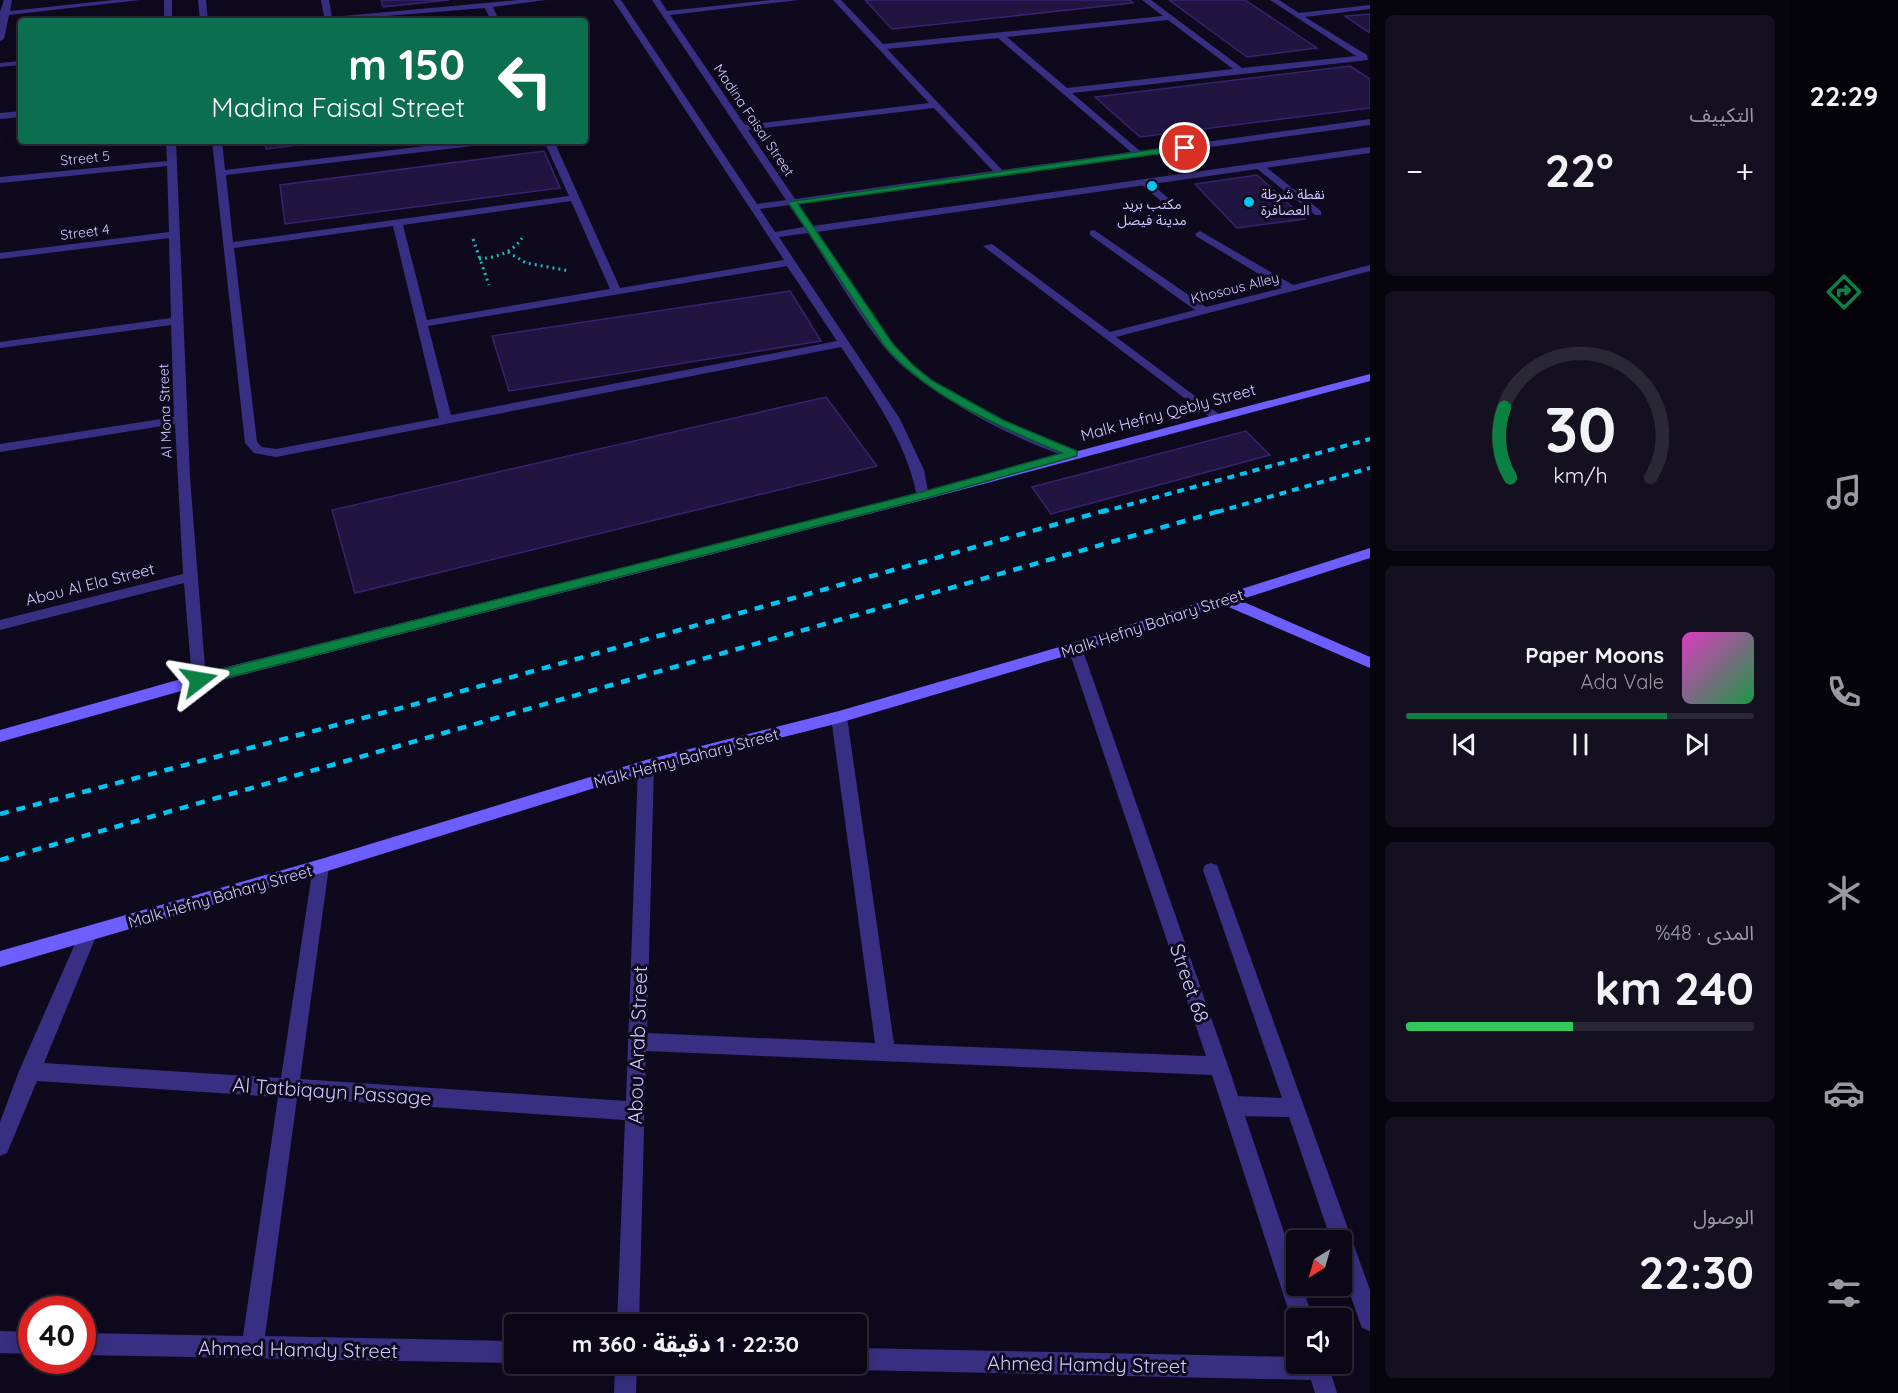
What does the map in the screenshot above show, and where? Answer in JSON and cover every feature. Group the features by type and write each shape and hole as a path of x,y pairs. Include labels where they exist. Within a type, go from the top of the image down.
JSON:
{"street":[{"path":"0,39 3,14 8,0"},
{"path":"3,14 135,0"},
{"path":"168,0 168,18"},
{"path":"202,0 204,18"},
{"path":"325,0 328,18"},
{"path":"359,18 542,0"},
{"path":"617,0 844,343 908,444 918,470 923,495"},
{"name":"Madina Faisal Street","path":"656,0 889,346 927,382 1016,431 1073,454"},
{"path":"665,13 795,0"},
{"path":"837,0 1000,173"},
{"path":"1146,0 1240,71"},
{"path":"1274,0 1367,59"},
{"path":"488,5 494,18"},
{"path":"1298,15 1370,7"},
{"path":"881,47 1170,18"},
{"path":"1000,35 1138,154"},
{"path":"1065,92 1240,71 1367,59"},
{"path":"0,65 18,63"},
{"path":"742,128 936,105"},
{"path":"0,116 18,114"},
{"path":"754,207 1370,122"},
{"name":"Al Mona Street","path":"171,144 179,420 189,577 199,680"},
{"path":"218,144 251,443 258,450 276,453 844,343"},
{"path":"221,173 465,144"},
{"path":"550,144 614,287"},
{"path":"772,235 1370,150"},
{"name":"Street 5","path":"0,180 172,163"},
{"path":"1259,166 1318,213"},
{"path":"1144,182 1165,200"},
{"path":"229,246 574,198"},
{"path":"397,222 446,420"},
{"path":"1094,233 1204,311"},
{"name":"Street 4","path":"0,256 173,234"},
{"path":"1200,234 1292,289"},
{"path":"988,246 1215,417"},
{"path":"423,324 614,287 790,262"},
{"name":"Khosous Alley","path":"1108,336 1370,268"},
{"path":"0,345 176,321"},
{"name":"Malk Hefny Qebly Street","path":"0,736 199,680 923,495 1370,377"},
{"path":"0,448 179,420"},
{"name":"Malk Hefny Bahary Street","path":"0,959 321,866 646,766 839,717 1075,648 1370,553"},
{"name":"Abou Al Ela Street","path":"0,625 189,577"},
{"path":"1225,600 1370,663"},
{"name":"Street 68","path":"1075,648 1233,1106 1299,1308"},
{"path":"839,717 886,1053"},
{"name":"Abou Arab Street","path":"628,1314 646,766"},
{"path":"252,1348 321,866"},
{"path":"1211,870 1370,1320"},
{"path":"0,1146 29,1071 88,934"},
{"path":"637,1042 1219,1066"},
{"name":"Al Tatbiqayn Passage","path":"29,1071 635,1111"},
{"path":"1233,1106 1295,1108"},
{"path":"0,1342 18,1343"},
{"name":"Ahmed Hamdy Street","path":"96,1344 504,1352"},
{"name":"Ahmed Hamdy Street","path":"867,1359 1286,1366"},
{"path":"625,1393 626,1374"},
{"path":"1320,1374 1326,1393"}],"path":[{"path":"467,237 475,241 479,259 498,311"},
{"path":"479,259 508,252 518,245 522,238"},
{"path":"508,252 526,263 550,266 614,287"}],"building":[{"path":"381,0 449,0 383,7"},
{"path":"865,0 1130,0 1133,3 892,29"},
{"path":"1169,0 1245,0 1317,48 1247,57"},
{"path":"1370,14 1370,33 1345,16"},
{"path":"1350,66 1370,79 1370,108 1140,137 1095,97"},
{"path":"265,144 308,144 266,149"},
{"path":"544,151 560,188 285,224 280,185"},
{"name":"نقطة شرطة العصافرة","path":"1257,175 1305,219 1237,228 1195,184"},
{"path":"790,291 821,341 509,391 492,336"},
{"path":"826,397 877,466 355,593 332,510"},
{"path":"1246,431 1270,455 1051,514 1032,487"}],"railway":[{"path":"1102,512 1370,439"},
{"path":"1217,512 1370,468"},
{"path":"0,814 416,704 1107,510"},
{"path":"0,860 1223,510"}],"place":[{"name":"مكتب بريد مدينة فيصل","path":"1152,186"},
{"name":"نقطة شرطة العصافرة","path":"1249,202"}],"route":[{"path":"199,680 923,495 1073,454 1016,431 965,404 927,382 909,367 889,346 792,202 1185,148"}]}
